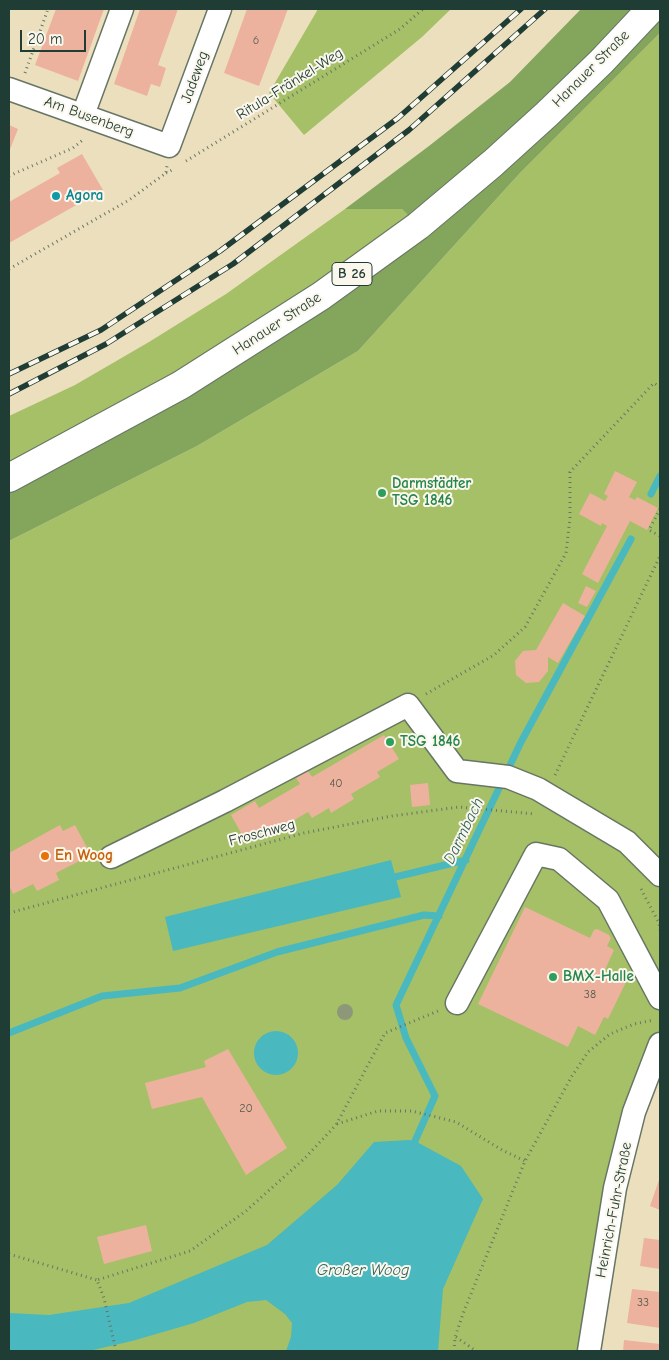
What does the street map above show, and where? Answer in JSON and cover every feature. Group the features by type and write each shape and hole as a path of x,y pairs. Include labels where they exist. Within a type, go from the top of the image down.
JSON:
{"main road":[{"name":"Hanauer Straße","path":"9,478 181,385 321,296 418,226 493,163 547,114 601,62 651,9"}],"street":[{"path":"88,117 122,9"},
{"name":"Jadeweg","path":"176,154 220,9"},
{"name":"Am Busenberg","path":"14,90 88,117 176,154"},
{"path":"110,857 225,802 408,705 457,771 508,777 542,791 627,842 660,875"},
{"path":"451,1006 536,854 559,859 608,900 660,998"},
{"name":"Heinrich-Fuhr-Straße","path":"589,1351 615,1188 634,1112 660,1044"}],"path":[{"path":"14,90 48,9"},
{"name":"Ritula-Fränkel-Weg","path":"176,154 400,29 423,9"},
{"path":"9,176 80,144 85,138 88,117"},
{"path":"166,173 176,154"},
{"path":"9,269 129,200 174,168"},
{"path":"408,705 494,655 525,627 566,553 570,518 570,472 654,383 660,387"},
{"path":"660,509 649,530 660,536"},
{"path":"542,791 660,556"},
{"name":"Froschweg","path":"9,913 304,833 392,816 459,808 527,813"},
{"path":"638,882 659,923 660,930"},
{"path":"9,1254 97,1280 190,1251 246,1211 304,1158 336,1124 385,1034 451,1006"},
{"path":"454,1351 455,1337 464,1311 525,1161 572,1076 588,1052 610,1034 634,1024 660,1018"},
{"path":"336,1124 378,1111 412,1111 456,1122 502,1150 525,1161"},
{"path":"97,1280 104,1298 116,1349"},
{"path":"455,1337 476,1351"}],"green space":[{"path":"318,9 451,9 422,37 304,135 269,93"},
{"path":"581,9 660,9 660,33 520,173 358,351 197,446 9,541 9,478 418,226 402,209 345,209 510,82"},
{"path":"660,33 660,1028 605,1196 583,1351 9,1351 9,541 197,446 358,351 520,173"},
{"path":"345,209 402,209 418,226 9,478 9,416 75,385 149,342 226,294"}],"water":[{"path":"391,860 401,897 173,951 165,917"},
{"path":"276,1031 288,1035 294,1041 298,1053 294,1065 288,1071 276,1075 264,1071 258,1065 254,1053 258,1041 264,1035"},
{"name":"Großer Woog","path":"415,1141 461,1166 483,1199 443,1289 438,1351 286,1351 291,1337 292,1323 285,1314 266,1300 247,1302 194,1323 89,1351 9,1351 9,1313 49,1315 129,1303 267,1245 337,1185 374,1142"}],"building":[{"path":"56,9 104,9 78,81 35,65"},
{"path":"140,9 178,9 158,65 166,68 160,87 151,84 147,96 114,84"},
{"path":"247,9 288,9 259,86 224,73"},
{"path":"9,125 18,129 9,152"},
{"name":"Agora","path":"82,154 103,190 9,243 9,202 60,173 57,168"},
{"path":"615,471 637,482 629,497 635,500 637,497 658,508 647,530 630,521 598,583 582,574 607,526 602,523 601,526 579,514 590,493 605,501 608,496 604,494"},
{"path":"586,586 596,591 587,607 578,603"},
{"path":"563,603 585,616 558,663 548,657 548,671 539,682 526,683 516,675 515,661 523,651 536,650"},
{"path":"384,735 399,759 377,772 380,777 351,794 354,799 331,813 329,808 312,818 308,812 269,835 264,828 245,840 231,815 255,801 259,808 300,784 296,778 308,771 312,777"},
{"path":"428,783 430,805 412,807 410,785"},
{"path":"60,825 63,831 75,825 91,855 56,873 59,880 37,891 33,884 13,894 9,885 9,853"},
{"name":"BMX-Halle","path":"525,907 590,938 594,930 597,929 609,935 611,938 607,946 614,950 604,972 626,982 608,1019 604,1017 595,1035 578,1026 568,1047 478,1004"},
{"path":"228,1049 287,1148 246,1175 202,1097 152,1109 145,1083 206,1067 204,1061"},
{"path":"660,1177 660,1210 650,1206"},
{"path":"146,1225 152,1251 104,1264 97,1237"},
{"path":"644,1238 660,1240 660,1269 640,1266"},
{"path":"632,1289 660,1292 660,1328 627,1323"},
{"path":"624,1340 660,1344 660,1351 623,1351"}],"waterway":[{"name":"Darmbach","path":"651,494 660,476"},
{"name":"Darmbach","path":"415,1141 435,1096 406,1038 396,1005 521,742 631,539"},
{"path":"395,877 466,860"},
{"path":"9,1033 102,996 180,988 277,952 424,915 439,916"}],"railway":[{"path":"9,374 101,330 220,251 398,118 521,9"},
{"path":"9,394 106,344 233,264 409,130 545,9"}],"place":[{"name":"Agora","path":"56,196"},
{"name":"Darmstädter TSG 1846","path":"382,493"},
{"name":"TSG 1846","path":"390,742"},
{"name":"En Woog","path":"45,856"},
{"name":"BMX-Halle","path":"553,977"}]}
